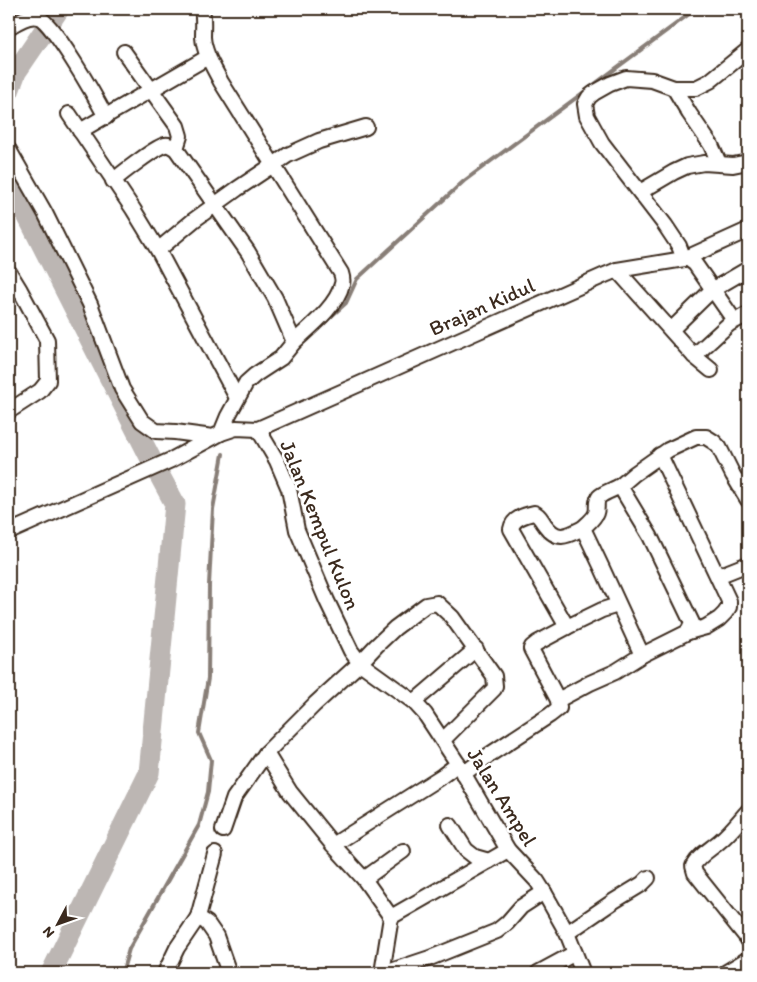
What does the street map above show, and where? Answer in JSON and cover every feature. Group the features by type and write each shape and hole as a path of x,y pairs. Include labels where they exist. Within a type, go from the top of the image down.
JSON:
{"street":[{"path":"9,532 141,474 217,435 246,383 281,358 294,342 326,312 343,283 341,272 221,82 208,57 203,38 204,15 202,9"},
{"path":"9,26 30,16 42,19 55,34 106,116"},
{"path":"734,320 696,264 686,259 640,192 602,143 587,116 585,104 594,93 626,78 652,80 674,88 696,88 710,81 748,50"},
{"path":"124,52 176,126 180,136 176,149"},
{"path":"80,131 208,57"},
{"path":"674,88 711,145 719,163"},
{"path":"69,114 158,250 237,398"},
{"path":"158,250 194,220 288,155 319,141 366,127"},
{"path":"113,181 163,145 176,149 248,252 270,291 294,342"},
{"path":"9,150 45,214 86,296 122,389 142,421 156,431 217,435"},
{"path":"640,192 687,166 704,162 733,165 748,162"},
{"name":"Brajan Kidul","path":"217,435 236,428 258,429 617,270 686,259 748,230"},
{"path":"672,330 712,290 748,269"},
{"path":"617,270 694,356 711,370"},
{"path":"9,272 14,292 47,340 48,381 40,391 9,411"},
{"path":"694,356 734,320 748,314"},
{"name":"Jalan Kempul Kulon","path":"258,429 277,461 289,489 297,530 327,600 351,650 360,663"},
{"path":"567,627 511,529 511,525 516,520 534,513 538,514 546,527 555,536 566,537 583,528 593,519 597,510 596,502 599,497 620,486 660,455 696,437 706,437 714,442 747,495"},
{"path":"558,700 615,672 688,632 706,627 719,619 728,607 729,600 660,455"},
{"path":"620,486 650,536 692,623 688,632"},
{"path":"583,528 642,656"},
{"path":"718,576 748,564"},
{"path":"223,830 234,798 266,753 395,628 431,603 437,603 452,617 494,676 495,686 443,740"},
{"path":"333,845 442,776 461,769 490,754 559,708 558,700 531,649 532,647 567,627 618,604"},
{"path":"414,702 476,649"},
{"name":"Jalan Ampel","path":"360,663 414,702 425,714 461,769 508,850 544,892 566,933 583,973"},
{"path":"266,753 290,792 333,845 364,879 391,917 384,973 438,955 497,931 521,907 544,892"},
{"path":"748,811 721,841 696,859 692,866 694,873 748,940"},
{"path":"450,825 466,850 476,857 489,861"},
{"path":"391,917 508,850"},
{"path":"364,879 403,852"},
{"path":"165,973 177,948 198,917 215,854"},
{"path":"566,933 639,886 648,878"},
{"path":"198,917 207,923 216,936 229,973"},
{"path":"538,973 575,953"},
{"path":"725,973 748,959"}],"waterway":[{"path":"9,91 16,72 59,9"},
{"path":"326,321 346,303 357,279 464,181 696,9"},
{"path":"9,181 175,504 149,773 51,973"},
{"path":"122,973 129,949 199,825 208,792 211,760 199,733 208,678 209,585 213,509 223,454"}]}
